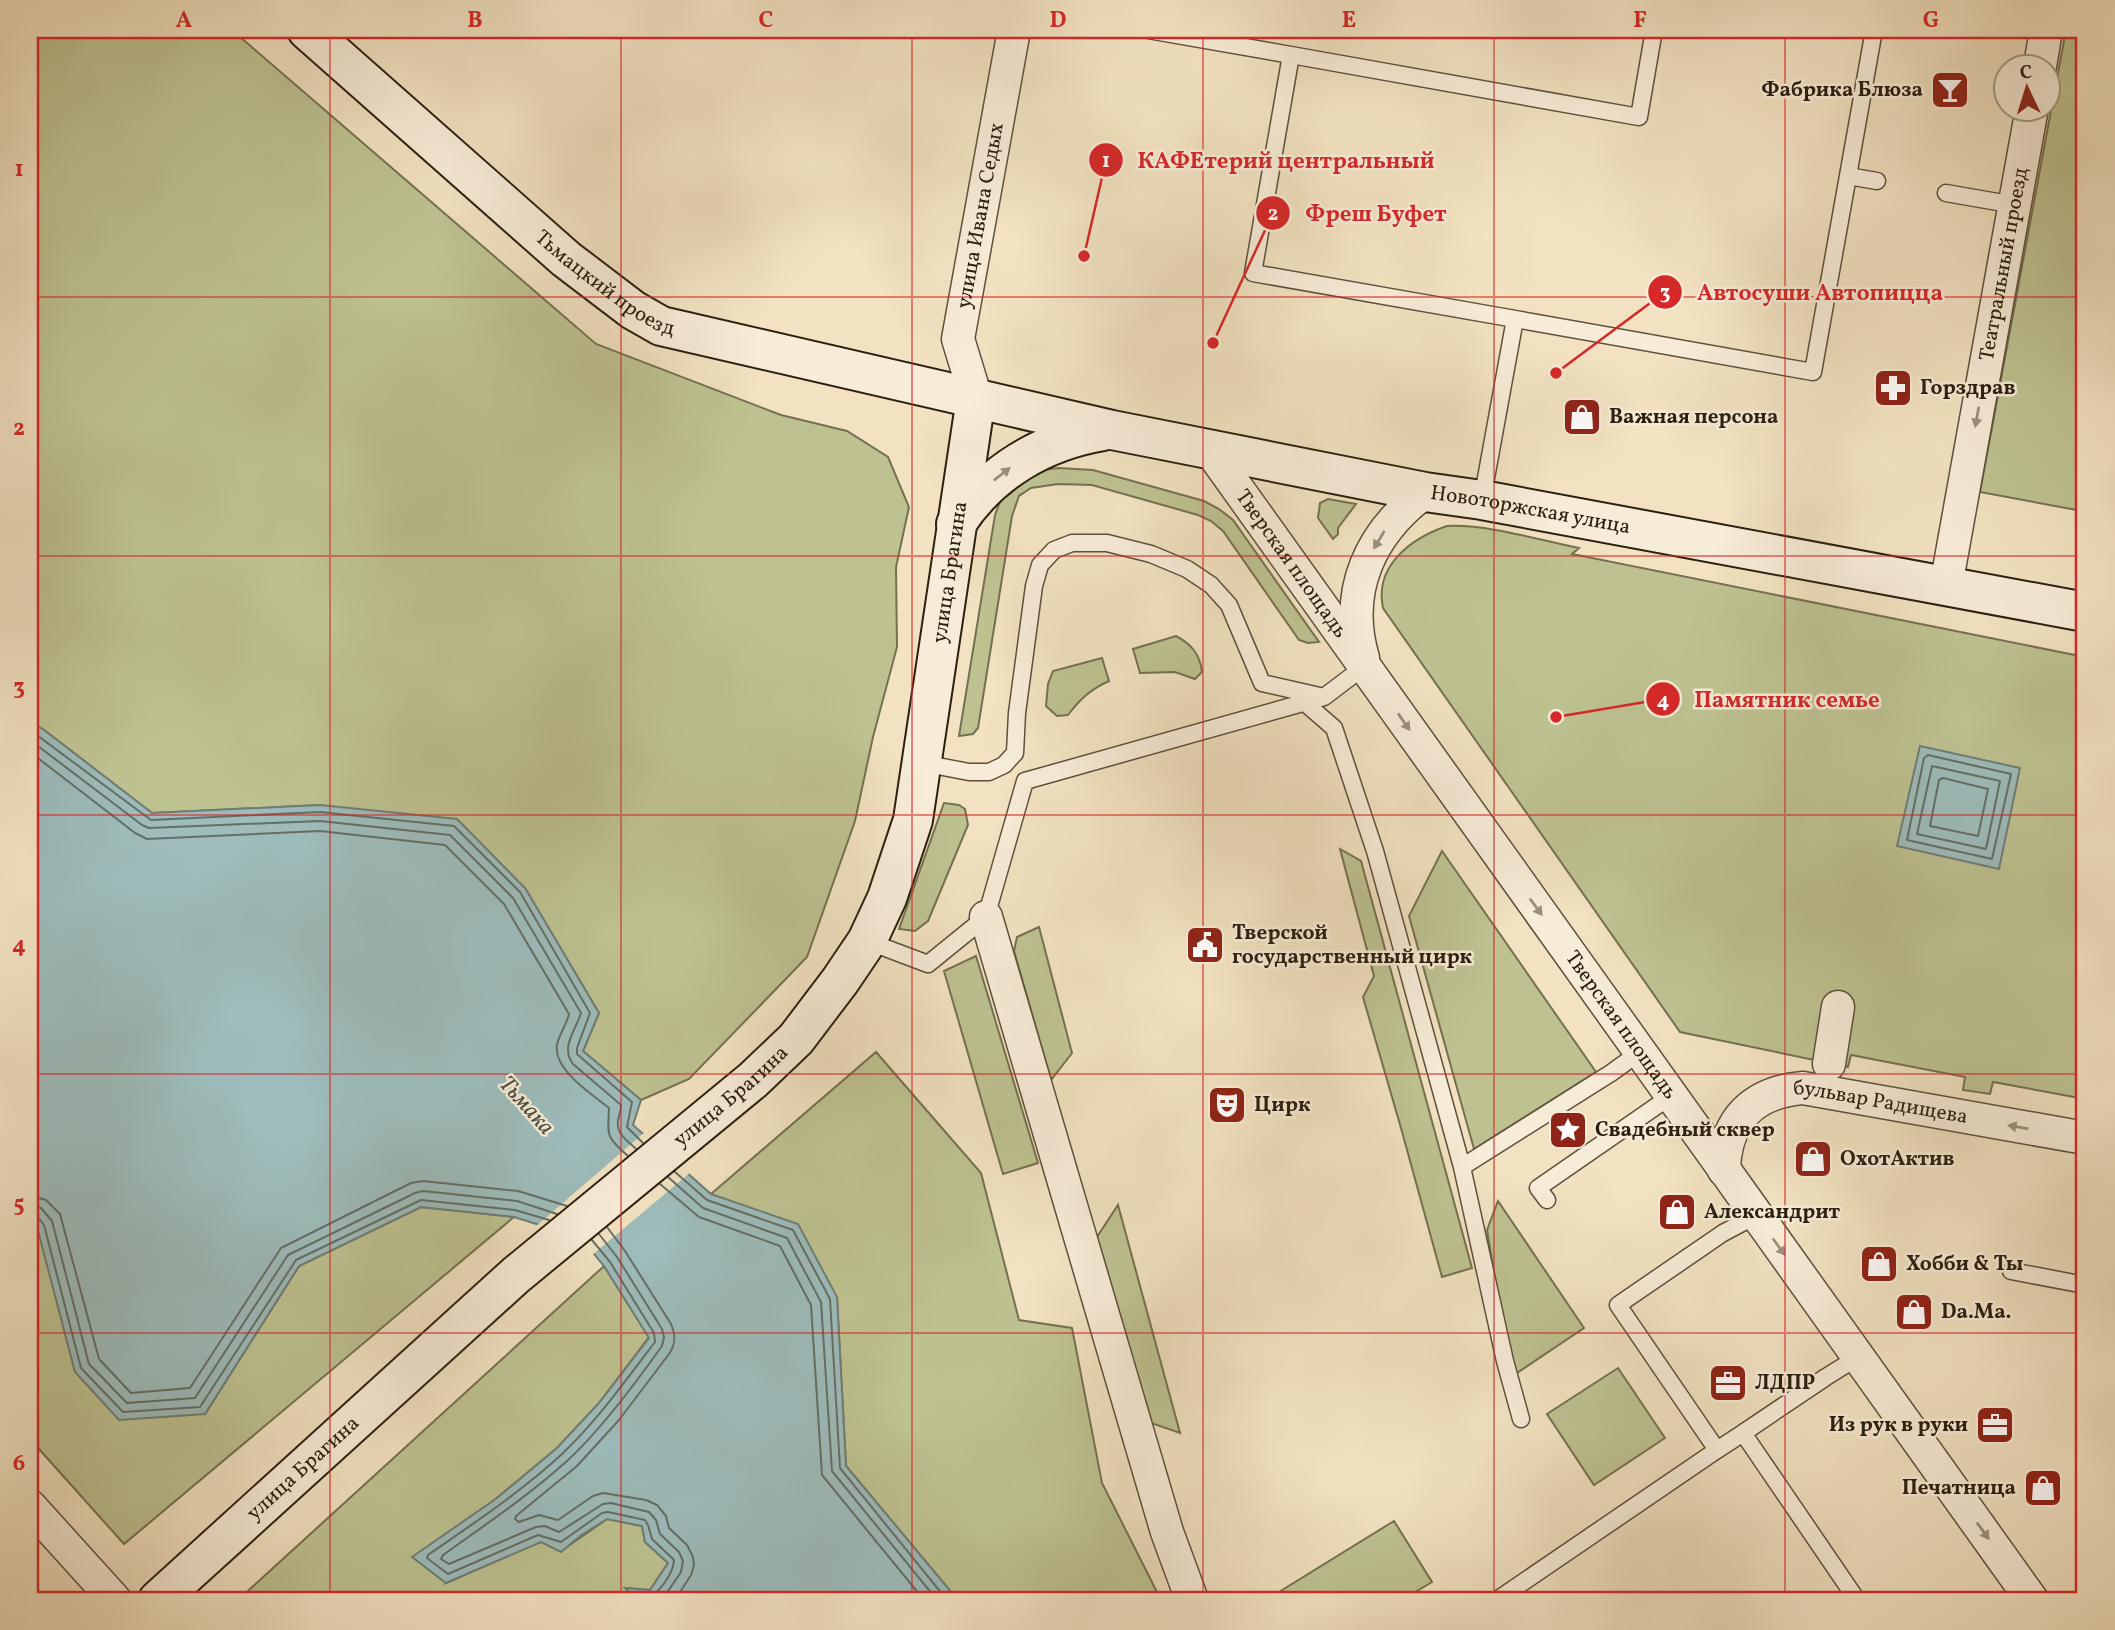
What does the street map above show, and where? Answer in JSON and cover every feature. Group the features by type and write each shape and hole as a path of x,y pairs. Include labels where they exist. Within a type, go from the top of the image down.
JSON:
{"main road":[{"name":"Тьмацкий проезд","path":"307,30 566,259 610,294 661,326 976,398"},
{"name":"Новоторжская улица","path":"976,398 1112,430 1426,492 1947,586 2084,606"},
{"name":"улица Брагина","path":"158,1600 516,1275 753,1080 812,1020 867,941 887,898 916,808 976,398"},
{"path":"956,524 986,487 1017,462 1073,437 1112,430"}],"street":[{"name":"улица Ивана Седых","path":"976,398 958,339 1014,30"},
{"path":"2042,52 2046,30"},
{"name":"Театральный проезд","path":"1947,586 2030,122"},
{"name":"Тверская площадь","path":"1210,450 2032,1600"},
{"path":"1365,666 1357,625 1358,596 1365,569 1376,543 1393,519 1426,492"},
{"path":"986,917 1167,1532 1192,1600"},
{"path":"1829,1064 1838,1007"},
{"name":"бульвар Радищева","path":"1724,1170 1728,1138 1738,1119 1762,1098 1782,1090 1803,1088 2085,1138"},
{"path":"30,1506 115,1600"}],"lane":[{"path":"1148,30 1222,36 1291,55 1639,117 1654,30"},
{"path":"1291,55 1252,273 1813,372 1874,30"},
{"path":"1848,176 1877,181"},
{"path":"1946,193 2015,205"},
{"path":"1482,500 1515,319"},
{"path":"922,763 969,772 989,772 1004,765 1014,753 1034,586 1040,565 1054,550 1072,543 1107,543 1151,554 1187,569 1211,585 1229,605 1262,683 1324,696"},
{"path":"867,941 928,964 986,917 1025,781 1324,696 1365,666"},
{"path":"1304,702 1334,728 1375,851 1462,1167 1505,1361 1521,1419"},
{"path":"1462,1167 1640,1052"},
{"path":"1547,1200 1538,1188 1671,1096"},
{"path":"1717,1450 1618,1305 1723,1233 1757,1215"},
{"path":"2011,1270 2085,1285"},
{"path":"1497,1600 1858,1357"},
{"path":"1743,1433 1857,1600"}],"green space":[{"path":"30,30 232,30 596,344 781,415 847,431 888,457 909,507 896,567 897,647 873,737 855,821 807,957 689,1079 641,1100 583,1051 599,1013 525,888 320,805 152,813 30,722"},
{"path":"2066,30 2085,30 2085,495 2082,511 1980,492 2049,122 2062,122 2062,52"},
{"path":"1058,468 1093,470 1204,501 1219,509 1233,520 1319,642 1299,640 1223,531 1211,521 1092,485 1058,484 1031,488 1019,496 1012,516 978,728 973,734 959,736 995,515 1006,485 1027,472"},
{"path":"1328,499 1356,504 1333,539 1318,518 1320,503"},
{"path":"1447,526 1479,527 1513,533 1579,548 1572,554 2085,657 2085,1099 1993,1082 1990,1094 1963,1090 1965,1077 1851,1055 1848,1067 1680,1032 1383,608 1384,579 1398,555 1421,538"},
{"path":"1176,636 1194,650 1202,672 1195,679 1175,672 1140,673 1133,649"},
{"path":"1102,658 1109,681 1086,695 1068,715 1057,716 1046,706 1048,684 1053,671"},
{"path":"944,803 959,805 965,809 968,825 928,921 915,931 899,929"},
{"path":"1340,849 1361,861 1472,1268 1442,1277 1363,997 1374,976"},
{"path":"1442,851 1596,1072 1474,1149 1409,916"},
{"path":"1039,927 1072,1053 1051,1080 1014,951 1017,937"},
{"path":"976,956 1038,1163 1003,1174 944,971"},
{"path":"876,1052 981,1173 1019,1320 1072,1328 1102,1483 1161,1600 955,1600 846,1466 837,1297 711,1194"},
{"path":"1498,1201 1584,1328 1511,1377 1487,1230"},
{"path":"1118,1205 1180,1433 1151,1423 1097,1237"},
{"path":"421,1207 514,1217 124,1544 30,1439 30,1219 205,1414 299,1266"},
{"path":"604,1266 649,1337 599,1403 557,1448 497,1498 446,1583 541,1541 561,1551 607,1519 642,1526 645,1542 668,1563 650,1590 626,1588 638,1600 238,1600"},
{"path":"1618,1368 1665,1438 1594,1485 1547,1414"},
{"path":"1394,1521 1432,1582 1402,1600 1284,1600 1279,1592"}],"water":[{"name":"Тьмака","path":"30,721 152,813 320,805 457,819 525,888 599,1013 583,1051 641,1100 633,1125 711,1194 798,1224 837,1297 846,1466 955,1600 638,1600 625,1588 650,1590 668,1563 645,1542 642,1526 607,1519 561,1552 541,1542 446,1583 412,1557 497,1498 557,1448 599,1403 649,1338 604,1266 581,1238 514,1217 421,1207 299,1266 205,1414 119,1420 75,1372 37,1227 30,1219"},
{"path":"1920,746 2020,768 1999,869 1897,846"}],"pier":[{"path":"645,1132 691,1172 591,1256 579,1241 535,1227"}],"place":[{"name":"Фабрика Блюза","path":"1950,90"},
{"name":"КАФЕтерий центральный","path":"1084,256"},
{"name":"Фреш Буфет","path":"1213,343"},
{"name":"Автосуши Автопицца","path":"1556,373"},
{"name":"Горздрав","path":"1893,388"},
{"name":"Важная персона","path":"1582,417"},
{"name":"Памятник семье","path":"1556,717"},
{"name":"Тверской государственный цирк","path":"1205,945"},
{"name":"Цирк","path":"1227,1105"},
{"name":"Свадебный сквер","path":"1568,1130"},
{"name":"ОхотАктив","path":"1813,1159"},
{"name":"Александрит","path":"1677,1212"},
{"name":"Хобби & Ты","path":"1879,1264"},
{"name":"Da.Ma.","path":"1914,1312"},
{"name":"ЛДПР","path":"1728,1383"},
{"name":"Из рук в руки","path":"1995,1425"},
{"name":"Печатница","path":"2043,1488"}]}
